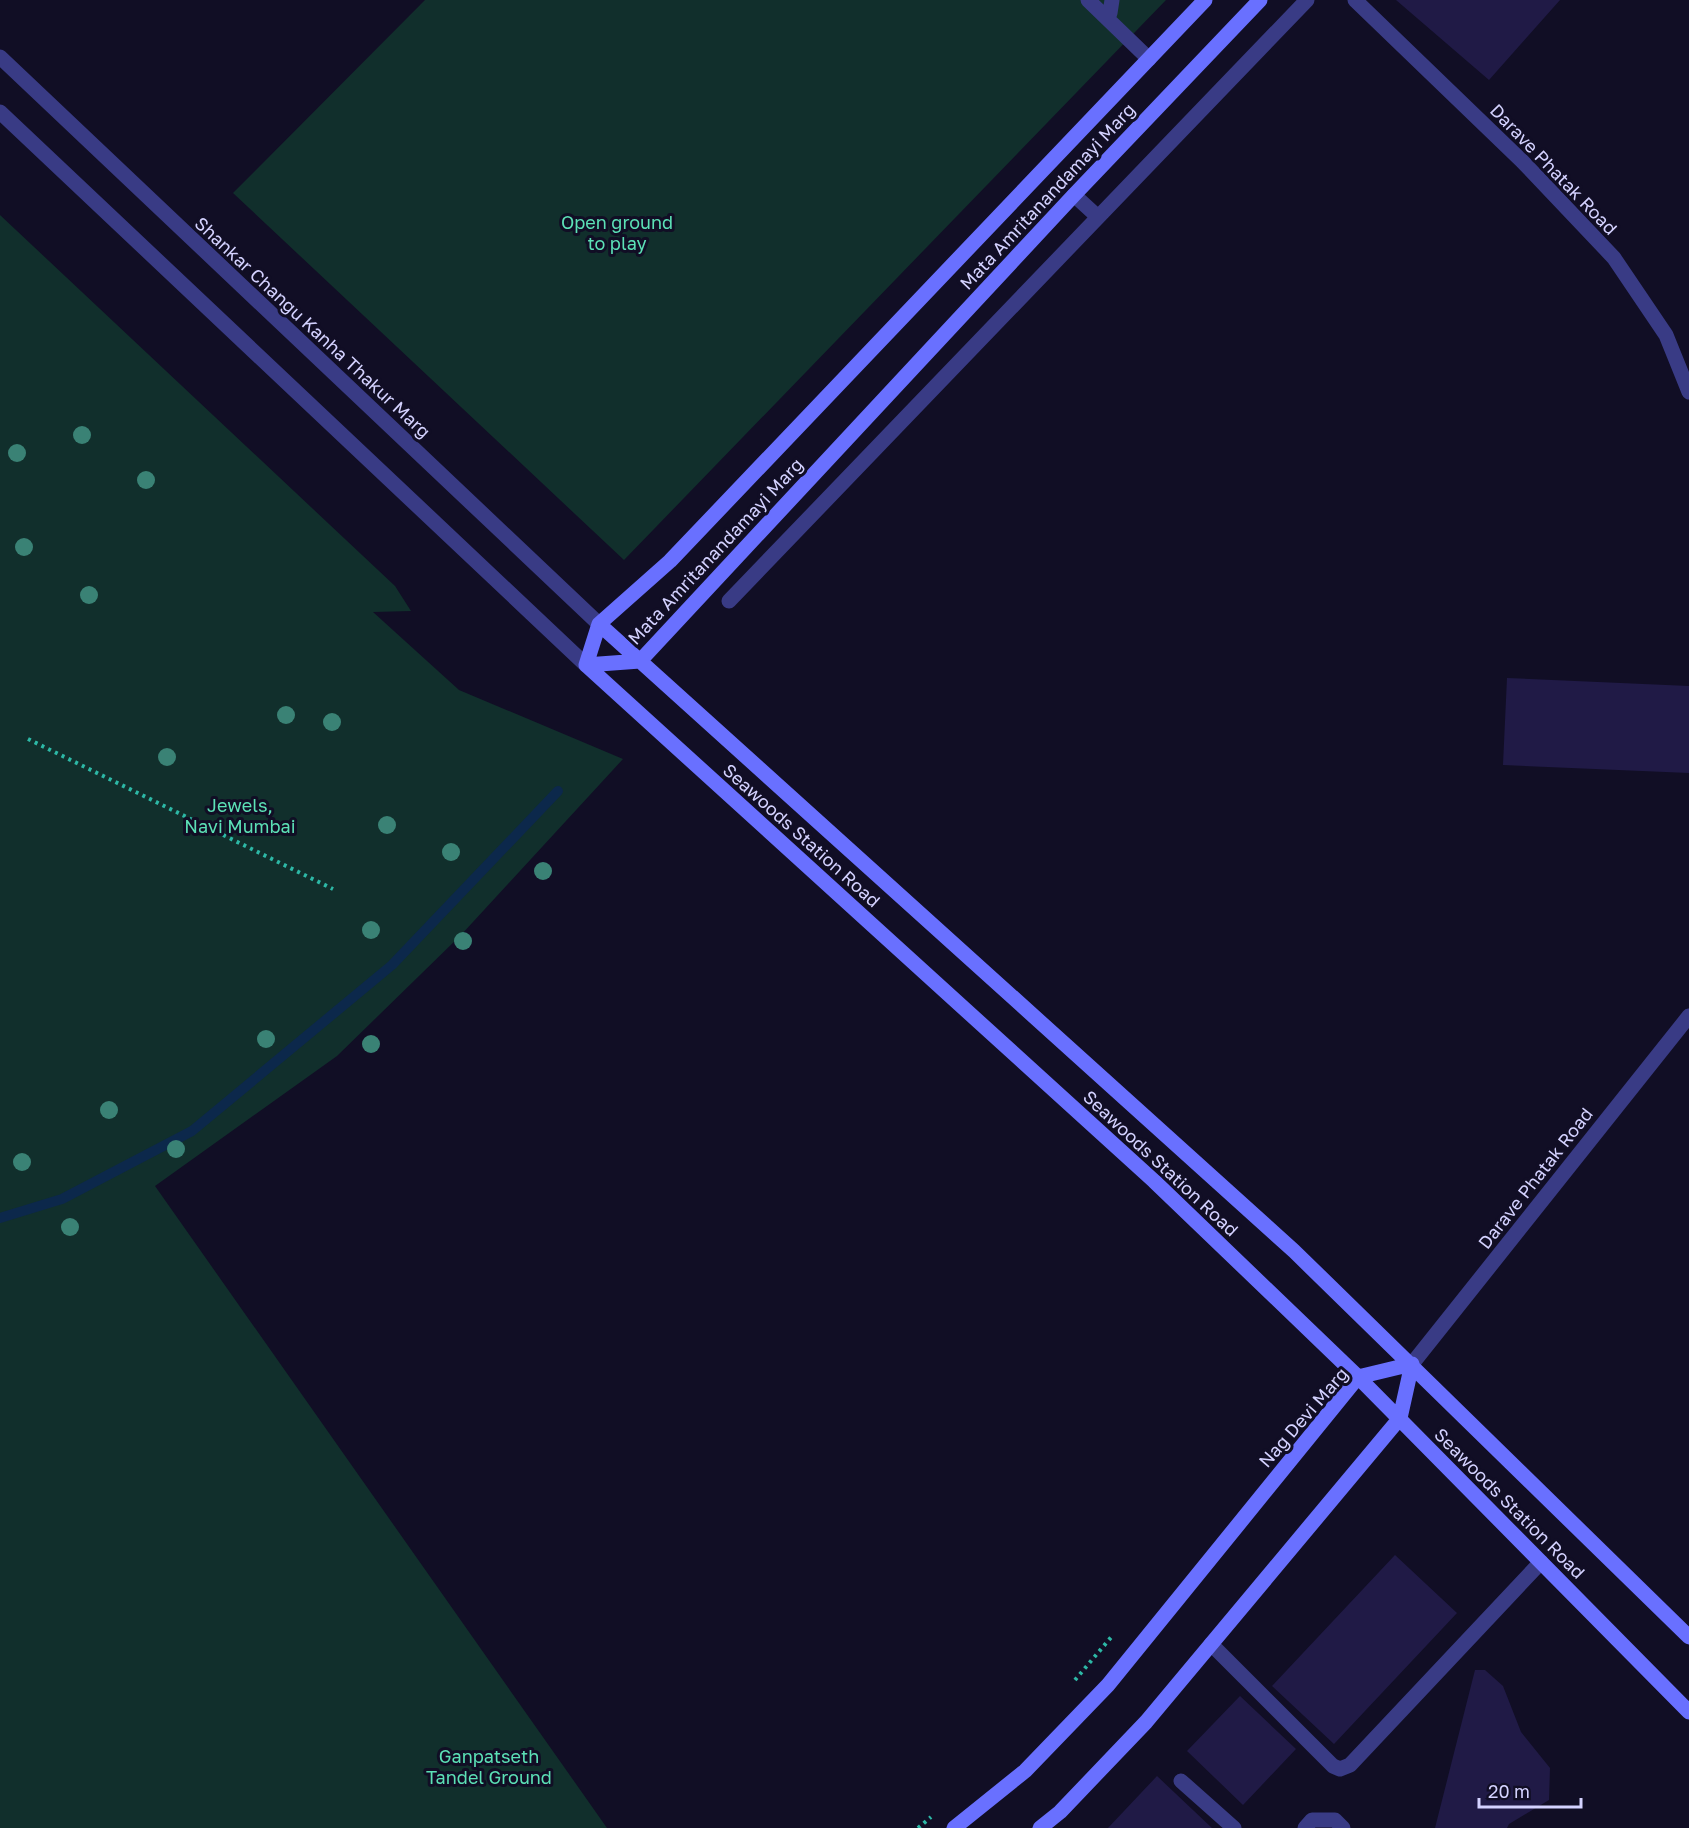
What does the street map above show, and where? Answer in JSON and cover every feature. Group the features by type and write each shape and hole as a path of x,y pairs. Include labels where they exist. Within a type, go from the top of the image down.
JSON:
{"main road":[{"name":"Mata Amritanandamayi Marg","path":"1205,0 670,561 599,624 586,665 640,661 1074,195 1260,0"},
{"name":"Seawoods Station Road","path":"599,624 1294,1251 1413,1364 1689,1636"},
{"name":"Seawoods Station Road","path":"586,665 1154,1181 1359,1377 1689,1712"},
{"name":"Nag Devi Marg","path":"954,1828 1025,1771 1108,1685 1359,1377 1413,1364"},
{"path":"1040,1828 1060,1812 1146,1722 1400,1418 1413,1364"}],"street":[{"path":"1088,0 1149,59"},
{"path":"1106,17 1110,13 1112,0"},
{"path":"729,601 1307,0"},
{"name":"Darave Phatak Road","path":"1355,0 1522,160 1614,258 1666,335 1689,392"},
{"name":"Shankar Changu Kanha Thakur Marg","path":"0,57 599,624"},
{"path":"0,112 586,665"},
{"path":"1074,195 1098,217"},
{"name":"Darave Phatak Road","path":"1413,1364 1689,1016"},
{"path":"1211,1644 1333,1766 1340,1769 1350,1765 1541,1562"},
{"path":"1182,1782 1234,1828"},
{"path":"1305,1828 1312,1820 1335,1820 1343,1828"}],"path":[{"path":"28,739 333,889"},
{"path":"1070,1685 1117,1630"},
{"path":"918,1828 935,1813"}],"green space":[{"name":"Open ground to play","path":"425,0 1166,0 624,560 233,193"},
{"path":"0,215 395,586 411,611 373,612 459,690 623,759 461,935 337,1056 155,1186 607,1828 0,1828"}],"building":[{"path":"1396,0 1560,0 1489,80"},
{"path":"1507,678 1689,686 1689,773 1503,765"},
{"path":"1395,1555 1457,1613 1334,1744 1272,1686"},
{"path":"1475,1670 1485,1670 1503,1686 1521,1732 1550,1768 1549,1800 1509,1824 1507,1828 1435,1828"},
{"path":"1240,1696 1296,1749 1243,1805 1187,1751"},
{"path":"1157,1776 1212,1828 1108,1828"}],"waterway":[{"path":"0,1218 62,1199 192,1131 392,965 558,791"}],"park label":[{"name":"Jewels, Navi Mumbai","path":"240,815"},
{"name":"Ganpatseth Tandel Ground","path":"489,1766"}]}
